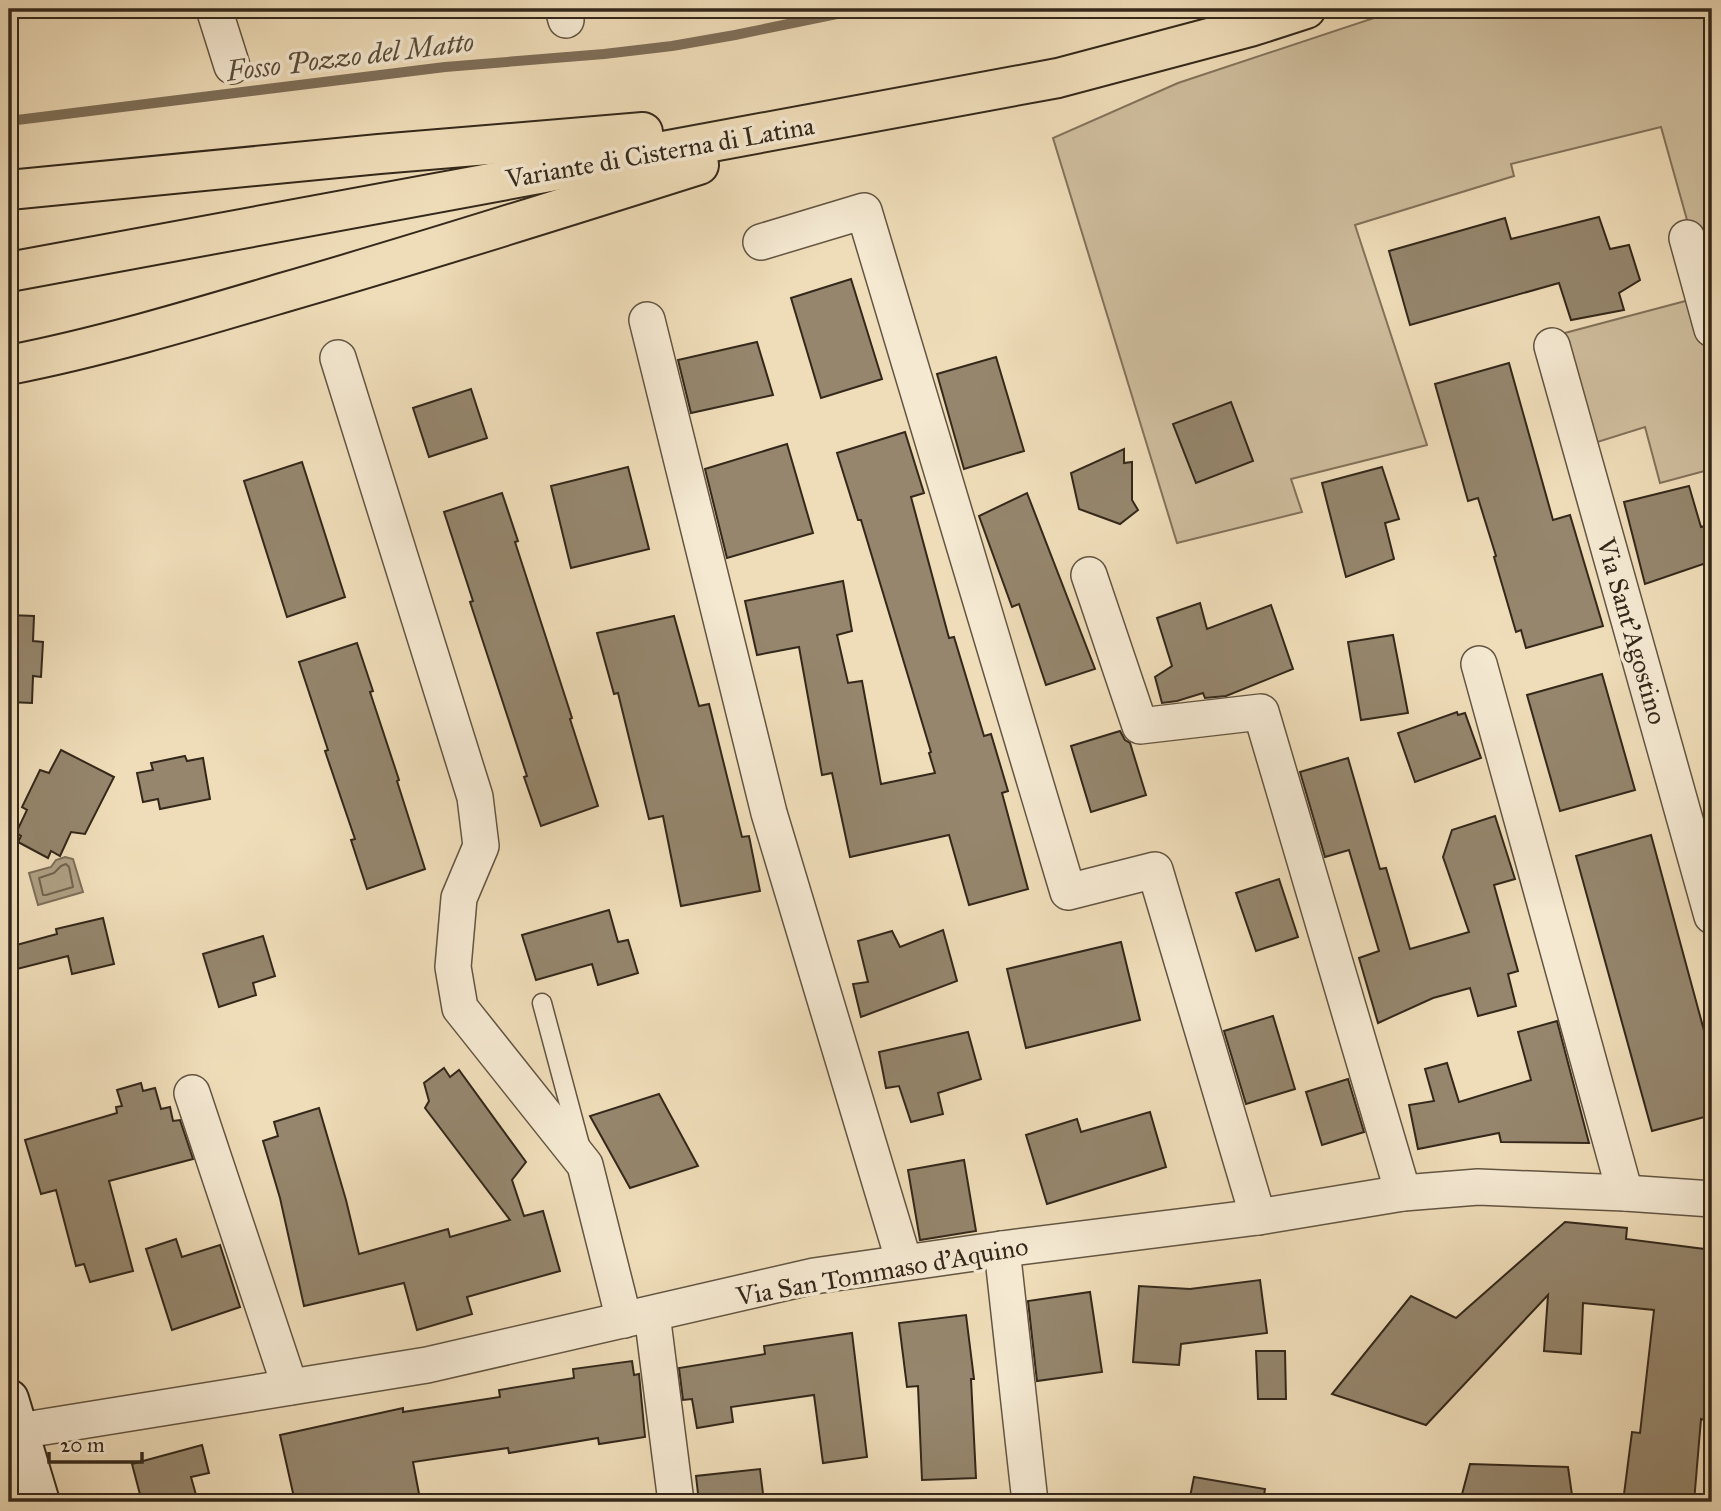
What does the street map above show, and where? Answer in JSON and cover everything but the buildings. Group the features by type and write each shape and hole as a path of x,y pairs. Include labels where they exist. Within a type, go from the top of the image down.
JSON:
{"main road":[{"name":"Variante di Cisterna di Latina","path":"9,272 1058,78 1250,27 1306,9"},
{"path":"9,190 862,114"},
{"path":"9,365 91,348 400,259 862,114"}],"street":[{"path":"214,9 232,66"},
{"path":"761,242 864,211 1068,892 1155,870 1258,1217"},
{"path":"1687,238 1712,329"},
{"path":"647,320 769,813 904,1262"},
{"name":"Via Sant'Agostino","path":"1552,346 1712,916"},
{"path":"338,358 475,797 481,846 459,898 453,967 460,1008 585,1165 638,1317 676,1502"},
{"path":"1089,575 1140,726 1261,712 1403,1193"},
{"path":"1479,664 1625,1192"},
{"path":"192,1093 290,1387"},
{"name":"Via San Tommaso d'Aquino","path":"14,1415 290,1387 427,1365 814,1276 1258,1217 1403,1193 1478,1187 1625,1192 1712,1199"},
{"path":"1002,1249 1030,1502"},
{"path":"14,1415 40,1502"}],"lane":[{"path":"542,1003 585,1165"}],"shaded area":[{"path":"1401,9 1712,9 1712,469 1660,483 1645,427 1591,444 1561,334 1708,295 1661,127 1511,164 1514,176 1355,225 1427,445 1291,479 1302,512 1177,543 1053,138 1178,83"}],"water":[{"path":"65,857 73,859 83,892 38,905 29,873 51,867 56,860"}],"waterway":[{"name":"Fosso Pozzo del Matto","path":"9,121 445,67 672,46 861,9"}]}
